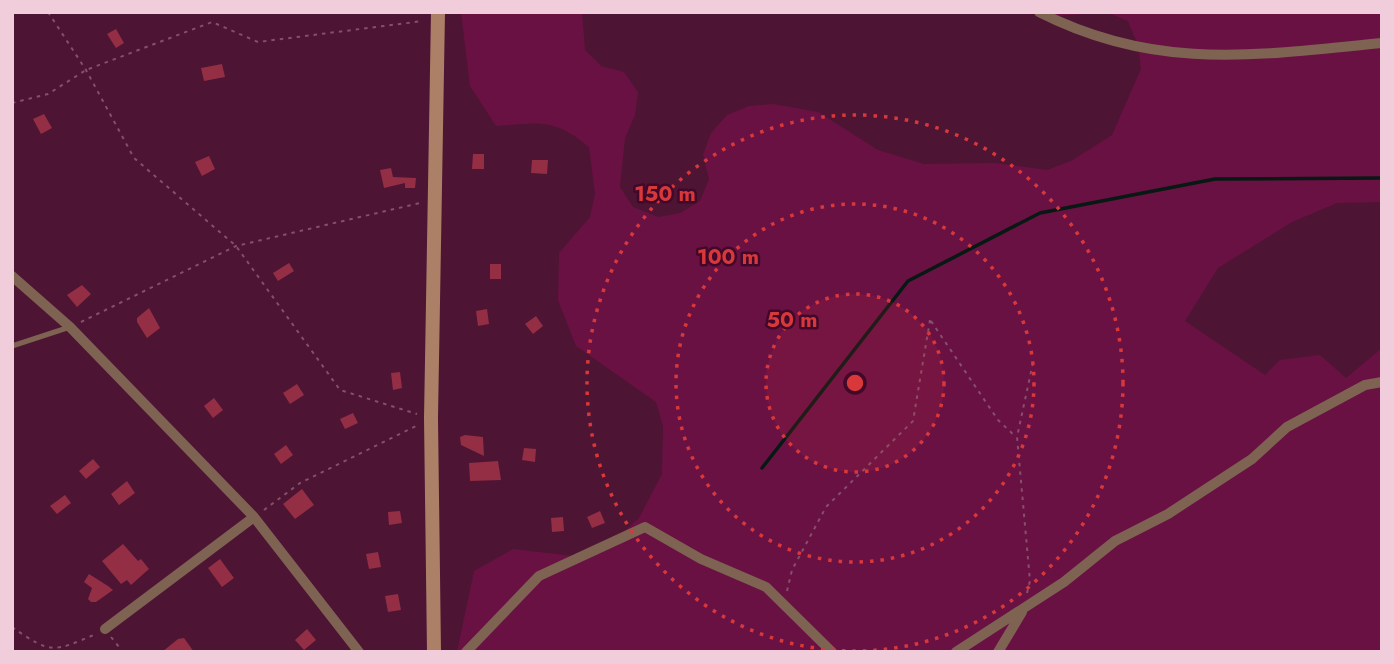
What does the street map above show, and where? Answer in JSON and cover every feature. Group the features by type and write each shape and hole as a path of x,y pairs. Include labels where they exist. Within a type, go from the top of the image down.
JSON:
{"street":[{"path":"1039,12 1062,24 1117,43 1178,54 1238,57 1382,43"},
{"path":"434,652 431,418 438,15"},
{"path":"12,276 70,327 254,517 359,652"},
{"path":"956,652 1064,582 1115,541 1168,514 1252,459 1287,427 1365,385 1382,382"},
{"path":"105,629 254,517"},
{"path":"466,652 539,576 645,527 701,559 766,587 832,652"},
{"path":"998,652 1024,608"}],"lane":[{"path":"12,346 70,327"}],"path":[{"path":"48,12 86,70 134,158 236,246 340,390 431,418"},
{"path":"12,103 48,94 86,70 212,22 258,42 438,15"},
{"path":"70,327 236,246 433,200"},
{"path":"784,603 792,570 826,507 913,421 930,320 998,420 1017,437"},
{"path":"1024,608 1030,581 1017,437 1034,358"},
{"path":"254,517 300,483 431,418"},
{"path":"12,627 35,643 59,650 105,629 123,652"}],"shaded area":[{"path":"461,12 582,12 585,50 601,66 624,72 638,92 635,115 625,138 620,187 633,207 658,217 680,213 700,201 709,179 703,155 711,133 727,115 749,106 773,104 818,112 878,150 924,164 995,163 1047,170 1071,161 1112,135 1141,69 1138,45 1128,21 1106,12 1382,12 1382,202 1337,203 1292,222 1218,268 1185,321 1265,375 1280,360 1320,355 1346,378 1382,348 1382,652 457,652 474,571 513,549 582,557 605,549 639,518 662,474 663,426 656,402 576,346 558,300 559,253 590,217 595,194 589,147 555,126 535,123 496,126 470,86"},
{"path":"1051,12 1106,12 1059,16"}],"building":[{"path":"116,29 124,43 116,48 107,34"},
{"path":"222,64 225,77 204,81 201,68"},
{"path":"44,114 52,128 41,134 33,119"},
{"path":"473,154 484,154 484,169 472,169"},
{"path":"209,156 215,169 202,176 195,162"},
{"path":"532,160 548,160 547,174 531,173"},
{"path":"391,168 393,177 416,178 415,188 405,188 405,183 384,188 380,170"},
{"path":"289,263 294,271 278,281 273,273"},
{"path":"490,264 501,264 501,279 490,279"},
{"path":"82,285 91,294 77,307 67,295"},
{"path":"149,308 160,328 147,338 137,318"},
{"path":"487,309 489,324 478,326 476,311"},
{"path":"536,316 543,326 533,334 525,324"},
{"path":"400,372 402,388 393,390 391,373"},
{"path":"297,384 304,395 290,404 283,393"},
{"path":"214,398 223,410 213,418 204,406"},
{"path":"353,413 358,423 345,429 340,419"},
{"path":"460,437 483,437 484,456 461,445"},
{"path":"286,445 293,455 281,464 274,454"},
{"path":"524,448 536,449 535,462 522,460"},
{"path":"93,459 100,467 86,479 79,471"},
{"path":"498,461 501,480 470,481 469,463"},
{"path":"127,481 135,493 119,505 111,494"},
{"path":"302,489 314,505 295,519 283,504"},
{"path":"65,495 71,503 57,514 50,506"},
{"path":"400,511 402,523 389,525 388,512"},
{"path":"600,511 605,523 592,528 587,517"},
{"path":"563,517 564,531 552,532 551,518"},
{"path":"123,544 149,569 131,585 127,580 121,584 102,561"},
{"path":"378,552 381,567 369,569 366,554"},
{"path":"220,559 234,578 222,587 208,568"},
{"path":"89,574 113,590 96,602 88,599 92,588 84,582"},
{"path":"398,594 401,610 388,612 385,596"},
{"path":"307,629 316,640 304,650 295,640"},
{"path":"184,638 194,652 162,652 178,639"}],"waterway":[{"path":"762,468 908,281 1040,213 1215,179 1382,178"}]}
